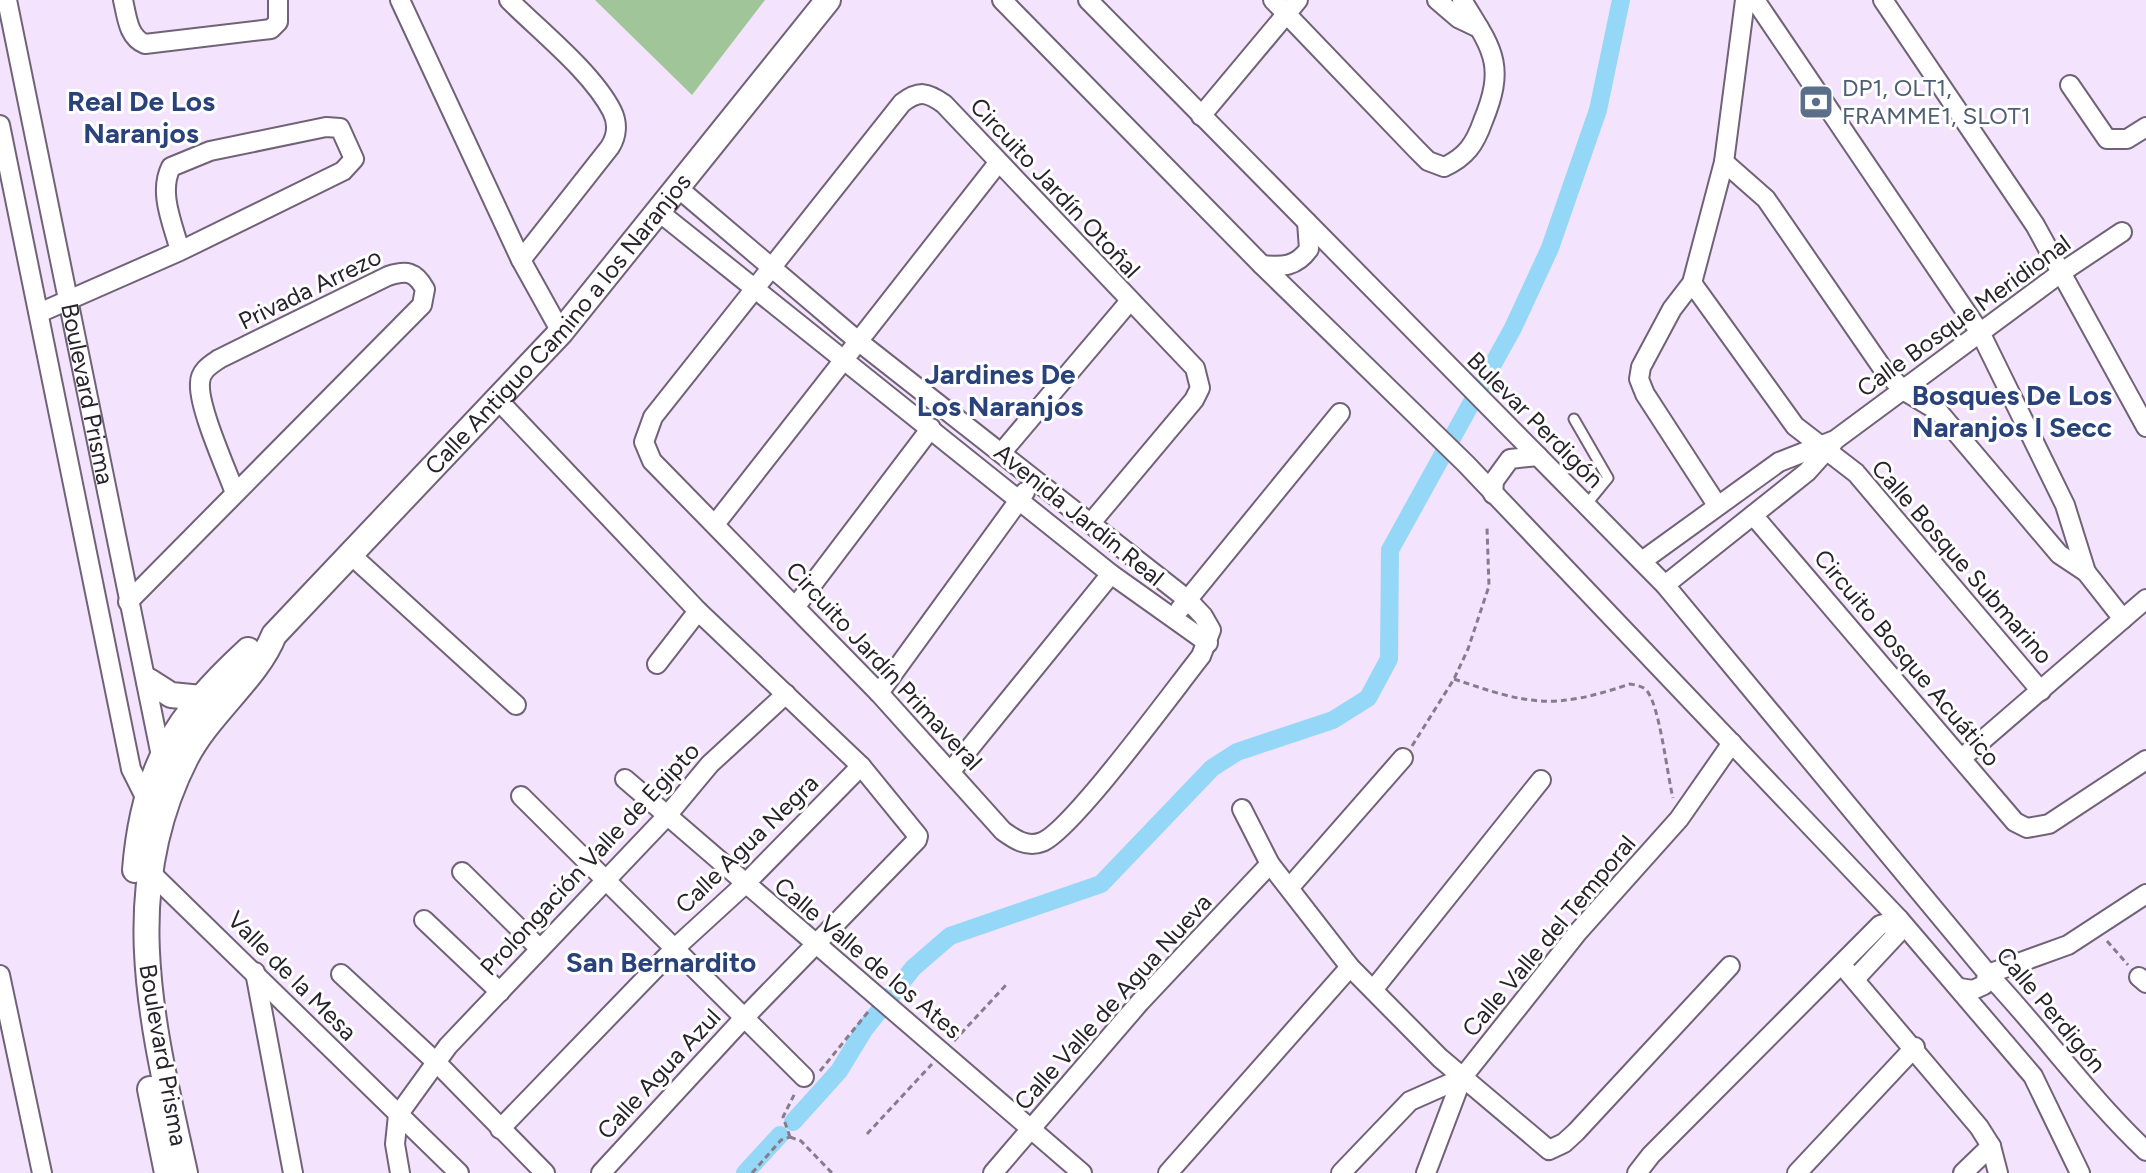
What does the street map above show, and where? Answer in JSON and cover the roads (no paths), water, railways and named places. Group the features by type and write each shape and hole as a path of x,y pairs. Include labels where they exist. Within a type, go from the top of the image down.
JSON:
{"street":[{"name":"Boulevard Prisma","path":"7,0 128,602 149,681 160,755 174,785"},
{"path":"123,0 134,36 145,44 158,44 271,29 278,22 278,0"},
{"path":"400,0 521,260 561,332"},
{"path":"509,0 589,80 613,112 616,125 610,147 521,260"},
{"name":"Calle Antiguo Camino a los Naranjos","path":"154,809 160,755 202,698 256,643 274,635 561,332 828,0"},
{"path":"1002,0 1262,265 1466,464 1899,919 2033,1076 2080,1173"},
{"name":"Bulevar Perdigón","path":"1088,0 1665,585 1924,895"},
{"path":"1273,0 1293,8 1417,150 1428,161 1444,167 1467,153 1476,140 1496,91 1494,61 1462,0"},
{"path":"1437,0 1458,18 1479,28"},
{"path":"1717,505 1645,394 1639,379 1647,354 1692,283 1724,162 1745,0"},
{"path":"1755,0 1981,334 2065,505 2086,572"},
{"path":"1883,0 2035,225 2146,427"},
{"path":"1201,116 1293,8"},
{"path":"2070,85 2107,139 2127,139 2146,127"},
{"name":"Circuito Jardín Otoñal","path":"754,289 902,103 914,94 925,93 944,104 1195,368 1200,388 1090,524"},
{"name":"Boulevard Prisma","path":"0,125 131,769 154,809 145,969 185,1173"},
{"path":"39,313 180,251 343,171 354,159 345,134 340,128 326,127 210,151 171,167 165,179 165,192 180,251"},
{"path":"1724,162 1766,199 1871,355 1903,390 1938,411 2059,554 2086,572 2123,619"},
{"path":"716,523 998,163"},
{"name":"Avenida Jardín Real","path":"678,188 858,341 1188,600 1203,616 1209,637"},
{"name":"Avenida Jardín Real","path":"659,212 1111,574 1171,619 1209,637"},
{"path":"1262,265 1284,267 1301,260 1309,249 1307,222"},
{"name":"Calle Bosque Meridional","path":"1665,585 1753,515 1826,446 2062,272 2122,232"},
{"name":"Privada Arrezo","path":"128,602 422,305 425,289 414,275 407,271 388,276 219,359 203,373 200,383 202,401 235,493"},
{"name":"Calle Bosque Submarino","path":"1692,283 1795,426 1826,446 1856,473 2041,691"},
{"name":"Circuito Jardín Primaveral","path":"754,289 653,417 644,442 652,461 879,693 1003,831 1024,843 1039,844 1068,822 1209,637"},
{"path":"1002,452 1129,302"},
{"path":"498,400 698,611 861,766"},
{"path":"1171,619 1340,413"},
{"path":"796,606 931,428"},
{"name":"Calle Bosque Meridional","path":"1642,561 1779,462 1826,446"},
{"path":"1493,494 1494,481 1510,459 1538,456"},
{"path":"879,693 1034,480"},
{"name":"Circuito Bosque Acuático","path":"1753,515 1963,757 2001,808 2027,828 2039,828 2065,815 2146,760"},
{"path":"350,554 516,705"},
{"path":"951,771 1111,574"},
{"path":"1963,757 2146,599"},
{"path":"657,664 698,611"},
{"name":"Calle Antiguo Camino a los Naranjos","path":"154,809 174,785 196,741 268,652 274,635"},
{"path":"149,681 171,695 202,698"},
{"name":"Prolongación Valle de Egipto","path":"398,1115 437,1063 500,992 665,818 710,764 786,694"},
{"name":"Calle Valle del Temporal","path":"1426,1173 1462,1078 1578,932 1679,819 1732,743"},
{"path":"1290,887 1403,758"},
{"name":"Calle Agua Azul","path":"601,1173 918,836 861,766"},
{"name":"Calle Agua Negra","path":"500,1129 674,949 744,885 861,766"},
{"name":"Calle Valle de los Ates","path":"625,779 665,818 1082,1173"},
{"path":"1373,990 1541,780"},
{"path":"521,796 607,878 743,1019 804,1077"},
{"name":"Boulevard Prisma","path":"154,809 136,863 131,970 137,1022 167,1173"},
{"path":"1242,809 1270,864 1350,967 1462,1078 1549,1150 1564,1143 1730,966"},
{"name":"Calle Valle de Agua Nueva","path":"993,1173 1140,1002 1270,864"},
{"name":"Valle de la Mesa","path":"150,872 459,1173"},
{"path":"462,872 540,949"},
{"path":"1960,988 1973,990 1984,985 1988,974 2068,945 2146,894"},
{"name":"Calle Perdigón","path":"1924,895 1988,974 2039,1027 2089,1093 2146,1151"},
{"path":"1637,1173 1839,963 1880,925 1899,919"},
{"path":"1855,979 1897,934 1899,919"},
{"path":"424,920 500,992"},
{"path":"1839,963 1915,1047 1991,1146 1998,1173"},
{"path":"1168,1173 1350,967"},
{"path":"255,972 293,1173"},
{"path":"341,974 437,1063 545,1173"},
{"path":"0,975 42,1173"},
{"path":"1797,1173 1915,1047"},
{"path":"1341,1173 1410,1101 1462,1078"},
{"path":"398,1115 395,1144 400,1173"},
{"path":"1963,1173 1991,1146"}],"lane":[{"path":"1574,419 1608,478 1586,505"}],"waterway":[{"path":"793,1122 839,1071 864,1030 913,968 950,936 1101,884 1212,768 1237,752 1333,720 1368,698 1389,659 1390,550 1513,328 1550,248 1598,110 1621,0"},
{"path":"745,1173 780,1135"}],"place":[{"name":"DP1, OLT1, FRAMME1, SLOT1","path":"1816,102"}],"district":[{"name":"Real De Los Naranjos","path":"141,117"},
{"name":"Jardines De Los Naranjos","path":"1000,390"},
{"name":"Bosques De Los Naranjos I Secc","path":"2012,411"},
{"name":"San Bernardito","path":"661,962"}]}
